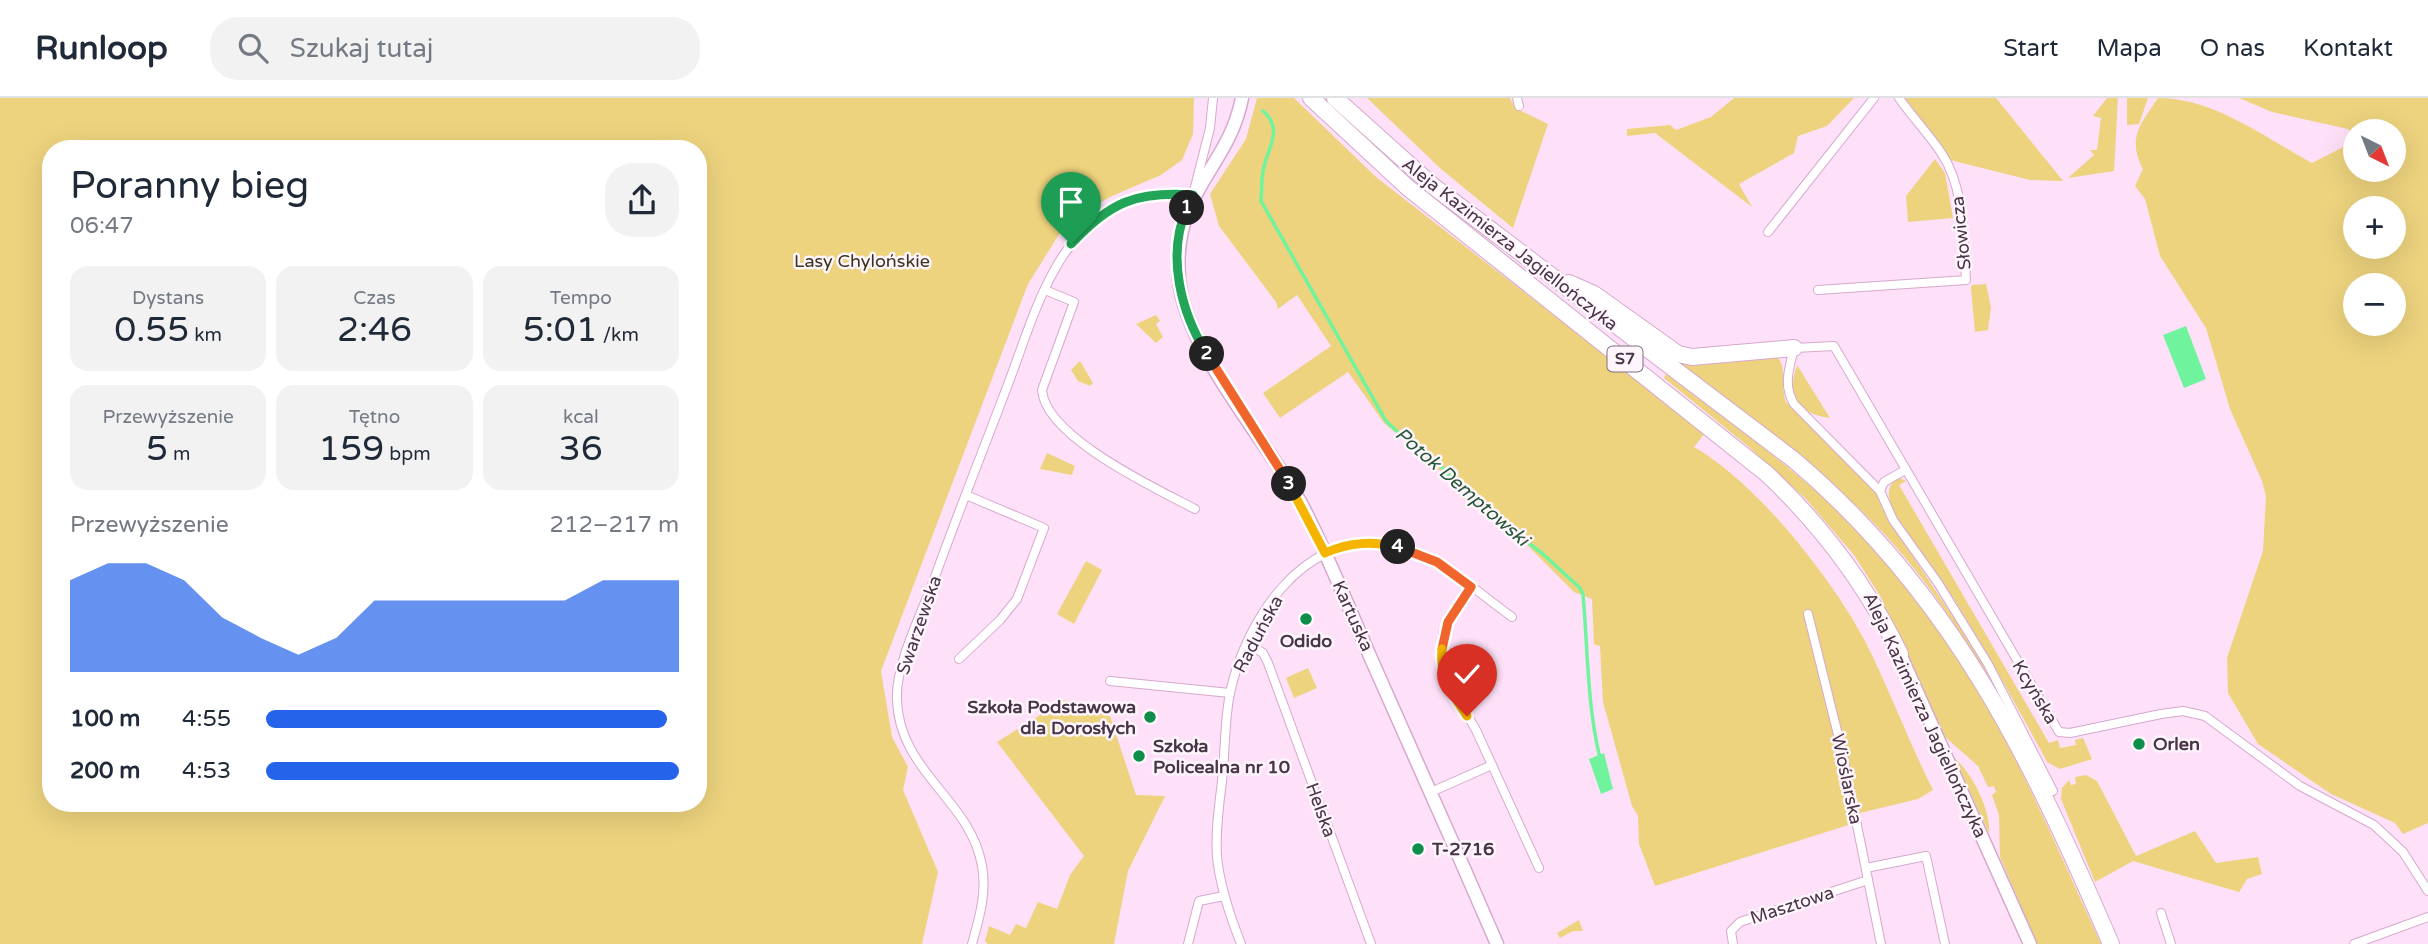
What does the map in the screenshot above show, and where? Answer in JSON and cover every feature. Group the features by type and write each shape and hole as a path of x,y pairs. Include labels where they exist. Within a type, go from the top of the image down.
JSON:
{"highway":[{"name":"Aleja Kazimierza Jagiellończyka","path":"1311,98 1406,187 1767,474 1816,523 1843,555 1877,608 1900,654"},
{"name":"Aleja Kazimierza Jagiellończyka","path":"1335,98 1405,163 1541,271 1770,441 1833,495 1890,552 1951,632 1982,682 2034,775 2110,944"},
{"path":"1541,271 1594,294 1678,354 1692,357 1794,348"},
{"path":"2053,790 2068,830 2070,852"}],"street":[{"name":"Kartuska","path":"1213,98 1210,128 1193,195 1180,232 1179,280 1184,307 1199,341 1301,504 1497,944"},
{"path":"1193,195 1232,127 1242,98"},
{"path":"1769,232 1874,98"},
{"name":"Słowicza","path":"1818,290 1966,280 1961,213 1952,174 1942,154 1899,98"},
{"name":"Swarzewska","path":"972,944 982,905 984,882 978,851 961,818 908,749 899,723 896,696 907,654 1045,290 1071,244 1109,210 1150,194 1193,195"},
{"path":"1045,290 1074,302 1042,390 1055,418 1127,472 1195,509"},
{"name":"Kcyńska","path":"1794,348 1834,346 2059,732 2070,733 2183,711 2204,716 2300,786 2374,825 2403,852 2428,891"},
{"path":"1794,348 1787,380 1788,394 1794,404 1880,491 1893,520 1931,572 1988,664 2053,790"},
{"path":"1880,491 1884,482 1905,470"},
{"path":"959,659 1000,620 1017,599 1044,528 966,495"},
{"name":"Raduńska","path":"1241,944 1224,896 1216,840 1230,693 1248,644 1272,599 1308,562 1325,553 1346,544 1382,544 1402,548 1437,562 1512,617"},
{"path":"1471,587 1448,622 1440,662 1446,684 1476,730 1538,869"},
{"name":"Wioślarska","path":"1808,614 1842,751 1881,944"},
{"name":"Helska","path":"1248,644 1263,653 1268,663 1371,944"},
{"name":"Aleja Kazimierza Jagiellończyka","path":"1900,654 2031,944"},
{"name":"Raduńska","path":"1110,681 1230,693"},
{"path":"1431,792 1492,765"},
{"path":"1866,868 1926,856 1945,944"},
{"name":"Masztowa","path":"1733,944 1731,931 1740,922 1868,880"},
{"path":"1188,944 1199,901 1224,896"},
{"path":"2161,913 2171,944"},
{"path":"2354,944 2428,917"}],"green space":[{"name":"Lasy Chylońskie","path":"0,98 1194,98 1193,134 1182,160 1161,175 1112,196 1068,220 1028,284 881,671 892,737 908,767 903,790 938,872 922,944 0,944"},
{"path":"1257,98 1294,98 1376,177 1705,433 1694,447 1718,463 1767,508 1814,562 1852,618 1875,661 1933,790 1918,799 1860,813 1861,821 1655,886 1639,844 1638,816 1632,806 1603,702 1600,646 1594,644 1592,599 1574,592 1523,541 1461,497 1452,481 1384,423 1348,372 1280,418 1263,393 1331,346 1297,295 1278,309 1276,302 1219,226 1210,194 1246,139"},
{"path":"1367,98 1510,98 1515,108 1548,124 1513,228 1441,169"},
{"path":"1734,98 1854,98 1827,126 1798,136 1794,153 1739,184 1752,207 1655,133 1627,136 1627,129 1670,125 1676,130 1711,117"},
{"path":"1905,98 1996,98 2063,181 2030,180 1950,160"},
{"path":"2107,98 2118,98 2114,171 2068,178 2094,155 2090,150 2097,150 2101,118 2093,116"},
{"path":"2127,98 2148,98 2139,124 2127,125"},
{"path":"2158,98 2199,104 2238,121 2312,163 2343,147 2343,182 2406,182 2406,119 2343,119 2343,128 2272,112 2239,98 2428,98 2428,823 2403,834 2395,823 2331,794 2258,744 2228,693 2227,658 2263,551 2266,496 2230,409 2206,328 2160,256 2145,199 2135,186 2143,169 2136,149 2141,124"},
{"path":"1935,159 1945,173 1953,218 1908,222 1906,196"},
{"path":"1986,284 1991,307 1988,330 1975,332 1971,288 1972,285"},
{"path":"1156,315 1160,321 1156,324 1163,337 1156,343 1136,324"},
{"path":"1777,357 1783,372 1786,402 1875,491 1886,516 1971,644 2031,751 2055,803 1983,670 1942,607 1896,547 1819,472 1678,363 1678,359"},
{"path":"1080,361 1093,383 1090,386 1078,381 1071,370"},
{"path":"1797,365 1830,418 1809,412 1797,402 1793,386"},
{"path":"1666,374 1810,486 1862,535 1922,604 1982,696 2008,745 2101,944 2037,944 2000,857 1999,815 1992,795 1996,792 1994,786 1988,787 1978,766 1944,736 1898,641 1882,599 1854,555 1806,499 1749,447 1664,378"},
{"path":"1047,453 1075,466 1072,475 1040,469"},
{"path":"1898,477 1906,481 1899,485 2049,743 2058,740 2060,748 2076,745 2075,740 2083,738 2092,759 2060,769 2047,762 1959,607 1895,514 1889,493 1890,486"},
{"path":"1086,561 1102,570 1074,624 1057,614"},
{"path":"1308,668 1317,688 1294,698 1286,678"},
{"path":"1064,700 1110,716 1136,795 1165,796 1128,871 1114,944 988,944 985,941 989,926 1010,935 1016,924 1026,928 1038,902 1057,909 1070,875 1084,856 997,742"},
{"path":"1954,758 1979,792 1987,814 1989,833"},
{"path":"2086,775 2097,781 2136,856 2195,831 2216,863 2258,857 2262,874 2247,879 2239,892 2133,861 2095,882 2061,799 2062,788 2069,780 2071,785 2076,784 2075,777"},
{"path":"1579,920 1583,931 1573,931 1560,938 1557,933"}],"shaded area":[{"path":"2186,326 2206,379 2184,388 2163,335"},
{"path":"1604,753 1613,789 1601,794 1589,759"}],"waterway":[{"name":"Potok Demptowski","path":"1263,111 1274,131 1263,171 1261,201 1386,421 1414,447 1441,466 1467,496 1543,554 1580,588 1583,595 1588,677 1600,758"}],"place":[{"name":"Odido","path":"1306,619"},
{"name":"Szkoła Podstawowa dla Dorosłych","path":"1150,717"},
{"name":"Orlen","path":"2139,744"},
{"name":"Szkoła Policealna nr 10","path":"1139,756"},
{"name":"T-2716","path":"1418,849"}],"route":[{"path":"1071,244 1102,214 1135,197 1158,193 1193,195 1180,232 1179,280 1184,307 1199,341 1301,504 1325,553 1346,544 1382,544 1402,548 1437,562 1471,587 1443,633 1440,662 1446,684 1467,716"}]}
